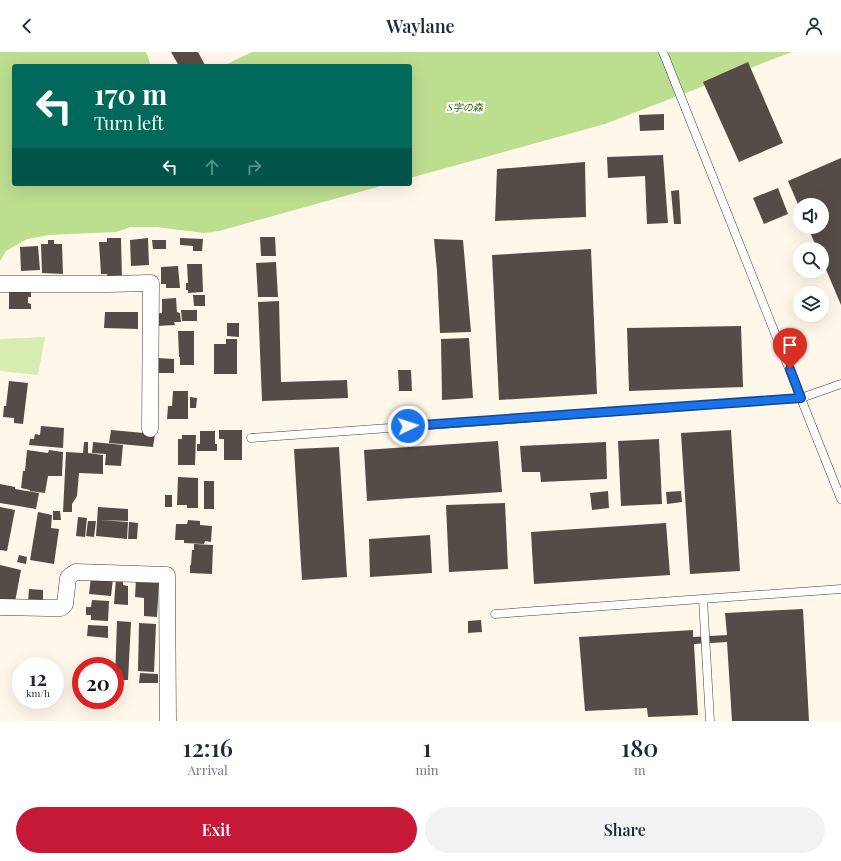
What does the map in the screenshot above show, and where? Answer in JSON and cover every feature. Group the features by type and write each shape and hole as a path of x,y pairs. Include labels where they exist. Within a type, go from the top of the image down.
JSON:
{"street":[{"path":"0,284 151,283 150,428"},
{"path":"0,607 62,608 65,604 68,578 70,574 76,572 168,575 168,721"}],"lane":[{"path":"663,52 841,499"},
{"path":"251,438 801,398 841,384"},
{"path":"495,614 841,589"},
{"path":"703,599 710,721"}],"green space":[{"path":"0,52 146,52 150,64 12,64 12,186 381,186 219,231 204,233 156,227 131,227 116,232 49,235 27,239 6,251 0,261"},
{"name":"S字の森","path":"252,52 792,52 605,124 412,177 412,64 227,64"},
{"path":"45,337 38,375 0,371 0,339"}],"building":[{"path":"171,52 198,52 204,64 178,64"},
{"path":"748,62 783,143 739,162 703,82"},
{"path":"664,114 664,130 640,131 639,115"},
{"path":"663,155 668,223 647,224 645,176 608,178 607,157"},
{"path":"841,158 841,305 829,277 829,242 814,242 811,234 829,234 829,198 795,198 788,181"},
{"path":"585,162 586,217 495,221 497,169"},
{"path":"778,188 788,214 764,224 753,198"},
{"path":"679,190 681,224 674,224 671,191"},
{"path":"260,237 275,237 276,256 261,256"},
{"path":"107,238 121,238 122,278 108,278 107,274 101,274 99,242 107,242"},
{"path":"148,238 149,265 131,266 130,240"},
{"path":"180,238 203,239 202,251 193,251 193,246 180,245"},
{"path":"434,239 463,240 471,332 440,333"},
{"path":"48,240 54,240 54,244 62,244 63,274 42,273 41,244 48,244"},
{"path":"152,240 166,240 166,249 153,249"},
{"path":"38,246 40,270 21,271 20,247"},
{"path":"591,249 597,394 499,400 492,255"},
{"path":"276,262 278,297 258,297 256,263"},
{"path":"187,264 202,264 203,292 188,293 188,290 186,290 186,283 188,283"},
{"path":"178,266 180,288 166,288 166,284 161,284 161,267"},
{"path":"9,285 31,292 31,297 28,297 28,303 31,304 31,309 9,309"},
{"path":"193,295 205,295 205,306 194,306"},
{"path":"176,298 177,312 180,313 181,322 174,322 175,325 156,326 155,314 162,313 162,299"},
{"path":"279,301 281,382 347,380 348,398 262,401 258,302"},
{"path":"181,310 197,310 197,321 182,321"},
{"path":"105,312 138,312 138,329 104,328"},
{"path":"227,323 239,323 239,337 227,336"},
{"path":"741,326 743,387 629,391 627,328"},
{"path":"178,331 194,331 194,365 180,365"},
{"path":"469,338 473,398 442,400 441,339"},
{"path":"226,339 237,339 237,374 214,374 214,344 226,344"},
{"path":"158,358 174,359 174,373 158,373"},
{"path":"398,370 411,370 412,391 399,391"},
{"path":"9,381 28,383 23,424 14,423 14,418 3,417"},
{"path":"173,391 188,391 188,419 167,419 168,406 172,406"},
{"path":"190,397 197,398 196,408 190,408"},
{"path":"41,426 64,428 63,448 29,445 30,439 34,439 35,434 40,435"},
{"path":"111,430 155,434 153,447 109,443"},
{"path":"219,430 242,430 242,460 224,460 224,439 219,439"},
{"path":"731,430 740,571 690,574 681,433"},
{"path":"200,431 215,431 215,444 217,444 217,451 197,451 197,444 200,444"},
{"path":"182,435 196,435 195,465 178,465 178,439 182,439"},
{"path":"659,439 662,504 621,506 618,441"},
{"path":"498,441 502,492 367,501 364,450"},
{"path":"84,442 88,442 88,453 103,455 103,474 79,473 77,496 72,504 72,512 63,512 66,452 83,453"},
{"path":"93,442 123,445 121,466 105,465 106,454 92,453"},
{"path":"606,442 607,479 541,482 540,472 522,472 520,446"},
{"path":"339,447 347,577 302,580 294,449"},
{"path":"27,450 48,453 49,450 63,452 62,476 48,476 45,493 21,488 23,471 25,471"},
{"path":"178,477 198,478 198,508 187,508 187,505 177,505"},
{"path":"204,481 214,481 214,509 204,509"},
{"path":"0,484 15,487 15,489 39,493 36,509 0,503"},
{"path":"608,491 609,508 592,510 590,493"},
{"path":"681,491 682,502 667,504 666,492"},
{"path":"165,495 172,495 172,507 165,507"},
{"path":"505,503 508,569 449,572 446,505"},
{"path":"0,507 15,510 7,551 0,550"},
{"path":"98,507 128,509 128,521 100,520 128,522 127,539 96,536"},
{"path":"53,511 60,511 61,520 53,520"},
{"path":"38,512 52,515 51,528 59,529 54,564 30,560"},
{"path":"78,517 87,518 85,537 76,536"},
{"path":"188,520 200,521 200,525 212,526 211,542 205,541 204,544 184,543 184,540 175,540 176,524 187,524"},
{"path":"88,521 96,521 94,537 86,536"},
{"path":"129,522 138,523 137,539 128,539"},
{"path":"666,523 670,575 534,584 531,532"},
{"path":"430,535 432,573 370,577 369,539"},
{"path":"194,544 213,545 212,574 190,573"},
{"path":"19,555 27,557 26,564 17,562"},
{"path":"0,565 21,570 15,602 0,601"},
{"path":"91,577 113,579 111,596 89,594"},
{"path":"116,578 123,579 123,585 128,586 128,605 114,604"},
{"path":"136,579 159,580 157,617 144,616 144,598 135,597"},
{"path":"29,589 43,590 43,603 28,602"},
{"path":"92,600 109,601 108,621 91,620 91,615 86,615 86,607 91,607"},
{"path":"803,609 809,721 732,721 727,642 694,644 698,715 648,717 647,708 585,711 579,637 693,630 693,637 727,635 725,613"},
{"path":"481,620 482,632 468,633 468,621"},
{"path":"117,621 131,622 128,680 124,680 124,657 116,657"},
{"path":"139,623 156,624 154,672 138,671"},
{"path":"88,625 108,626 108,638 87,636"},
{"path":"140,673 158,674 158,683 139,683"}],"route":[{"path":"408,426 801,398 790,369"}]}
